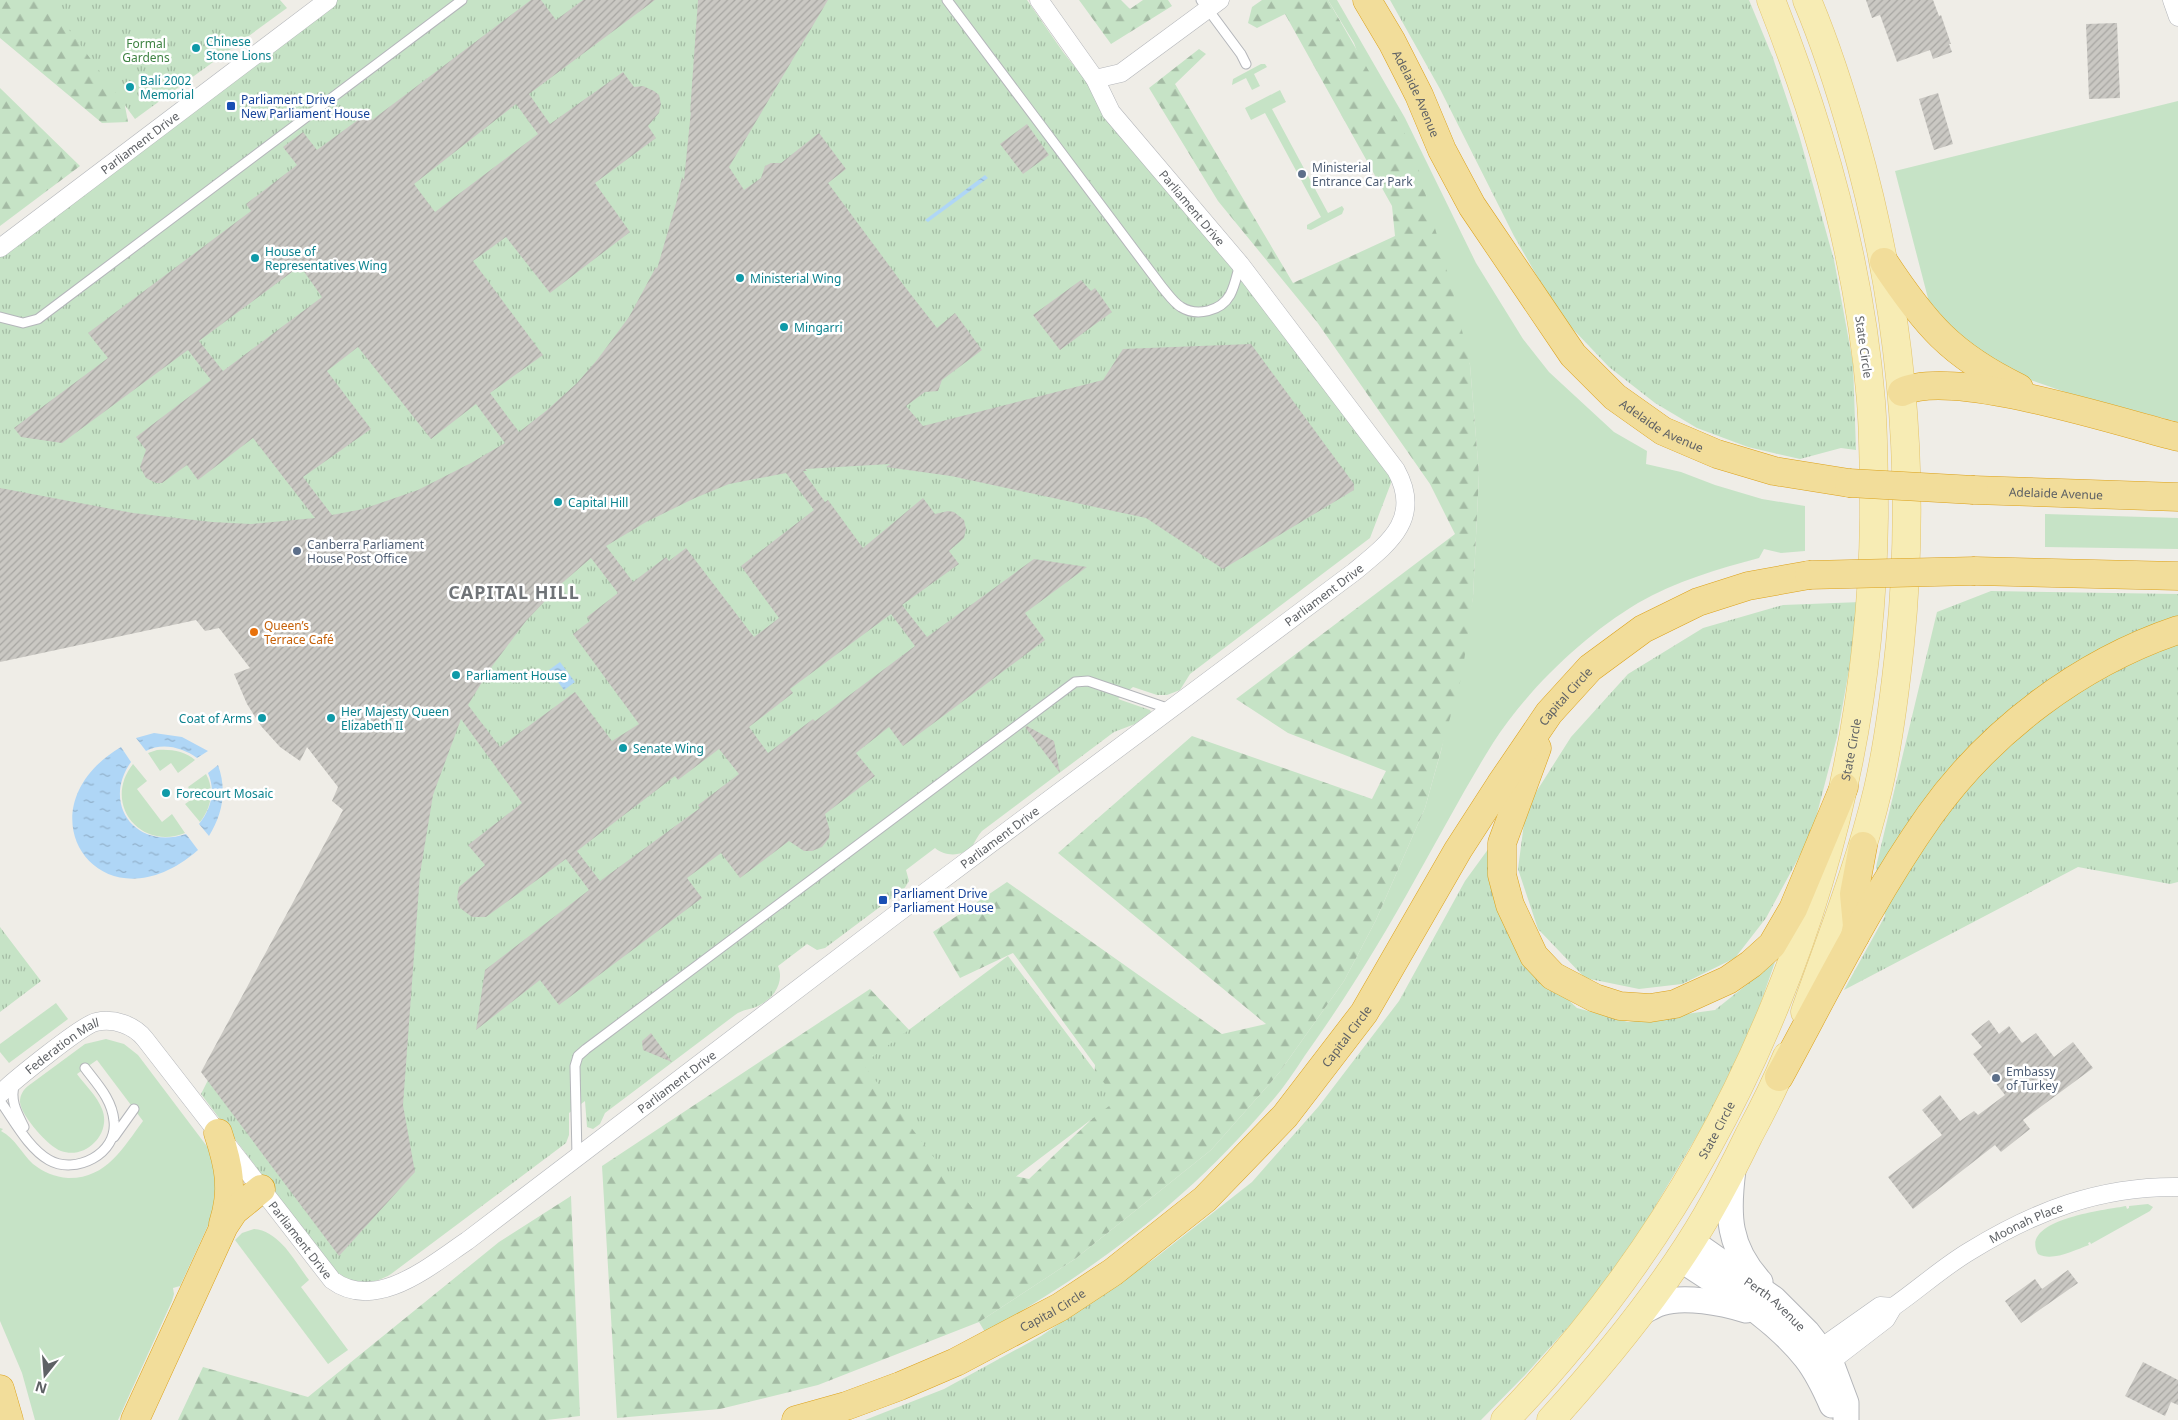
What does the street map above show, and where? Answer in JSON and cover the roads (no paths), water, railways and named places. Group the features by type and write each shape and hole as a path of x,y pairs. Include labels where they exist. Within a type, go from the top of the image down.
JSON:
{"highway":[{"name":"Adelaide Avenue","path":"1367,0 1392,42 1442,150 1472,206 1573,355 1615,397 1663,431 1717,454 1774,471 1826,480 1974,490 2178,497"},
{"path":"1884,262 1934,330 1960,353 1987,372 2046,402"},
{"path":"1902,392 1919,386 1951,386 2046,402 2178,437"},
{"name":"Capital Circle","path":"796,1420 846,1406 956,1362 1060,1307 1113,1272 1205,1199 1285,1116 1364,1013 1458,850 1504,778 1549,713 1590,668 1643,629 1707,599 1748,586 1809,575 1975,571 2178,576"},
{"path":"1779,1077 1884,885 1931,814 1969,767 2017,722 2063,686 2119,654 2178,630"},
{"path":"1549,713 1502,843 1502,875 1510,905 1534,956 1553,976 1561,981 1595,998 1620,1006 1650,1008 1675,1004 1728,980 1751,964 1772,945 1793,909 1844,787"},
{"path":"1854,940 1856,926 1854,894 1863,846"},
{"path":"218,1133 227,1161 230,1179 228,1206 220,1233"},
{"path":"135,1420 220,1233 230,1215 261,1189"},
{"path":"0,1389 9,1420"}],"main road":[{"name":"State Circle","path":"1505,1420 1583,1332 1618,1287 1690,1179 1729,1108 1771,1018 1793,962 1820,882 1844,787 1858,713 1868,638 1873,556 1874,448 1871,398 1858,304 1843,225 1823,146 1797,67 1771,0"},
{"path":"1551,1420 1591,1376 1640,1313 1685,1250 1734,1166 1779,1077 1805,1011 1863,846 1879,786 1889,732 1904,600 1907,515 1902,392 1884,262 1864,172 1841,92 1807,0"},
{"path":"1874,448 1887,411 1902,392"},
{"name":"Perth Avenue","path":"1657,1230 1685,1250"}],"street":[{"name":"Parliament Drive","path":"0,248 328,0"},
{"name":"Parliament Drive","path":"115,1022 126,1025 142,1034 332,1280 350,1290 373,1291 396,1284 427,1269 467,1241 1354,572 1389,543 1397,532 1404,512 1404,493 1396,470 1240,264 1126,131 1112,112 1095,79 1039,0"},
{"path":"2172,0 2178,17"},
{"path":"1095,79 1121,73 1210,3"},
{"name":"Federation Mall","path":"0,1094 87,1026 96,1022 115,1022"},
{"path":"1734,1166 1729,1211 1735,1242 1768,1307"},
{"name":"Moonah Place","path":"1818,1360 1886,1319 1893,1307 1968,1252 2014,1226 2046,1211 2083,1198 2128,1190 2178,1187"},
{"name":"Perth Avenue","path":"1685,1250 1768,1307 1818,1360 1846,1402 1845,1418"},
{"path":"1640,1313 1661,1303 1679,1300 1768,1307"}],"lane":[{"path":"0,317 23,323 38,319 462,0"},
{"path":"947,0 1162,287 1180,306 1191,312 1218,307 1230,294 1240,264"},
{"path":"1210,3 1246,64"},
{"path":"578,1156 576,1061 582,1052 609,1031 1075,682 1088,681 1171,709"},
{"path":"85,1068 106,1096 111,1107 115,1124 110,1142"},
{"path":"15,1081 12,1091 15,1109 30,1138 46,1158"},
{"path":"0,1101 28,1140 46,1158 60,1164 81,1164 97,1156 110,1142 134,1109"}],"water":[{"path":"985,175 988,178 928,222 925,220"},
{"path":"560,662 575,682 564,690 549,670"},
{"path":"154,733 182,737 208,751 197,758 186,751 173,747 152,748 146,751 136,738"},
{"path":"121,747 131,762 123,778 120,793 122,808 128,820 139,830 152,836 168,838 186,834 198,850 162,873 130,879 103,871 83,854 73,830 75,802 90,773"},
{"path":"218,765 223,792 222,801 218,819 209,836 199,824 207,812 211,800 212,786 208,773"}],"place":[{"name":"Chinese Stone Lions","path":"196,48"},
{"name":"Bali 2002 Memorial","path":"130,87"},
{"name":"Parliament Drive New Parliament House","path":"231,106"},
{"name":"Ministerial Entrance Car Park","path":"1302,174"},
{"name":"House of Representatives Wing","path":"255,258"},
{"name":"Ministerial Wing","path":"740,278"},
{"name":"Mingarri","path":"784,327"},
{"name":"Capital Hill","path":"558,502"},
{"name":"Canberra Parliament House Post Office","path":"297,551"},
{"name":"Queen’s Terrace Café","path":"254,632"},
{"name":"Parliament House","path":"456,675"},
{"name":"Coat of Arms","path":"262,718"},
{"name":"Her Majesty Queen Elizabeth II","path":"331,718"},
{"name":"Senate Wing","path":"623,748"},
{"name":"Forecourt Mosaic","path":"166,793"},
{"name":"Parliament Drive Parliament House","path":"883,900"},
{"name":"Embassy of Turkey","path":"1996,1078"}],"district":[{"name":"CAPITAL HILL","path":"514,592"}],"park label":[{"name":"Formal Gardens","path":"146,50"}]}
